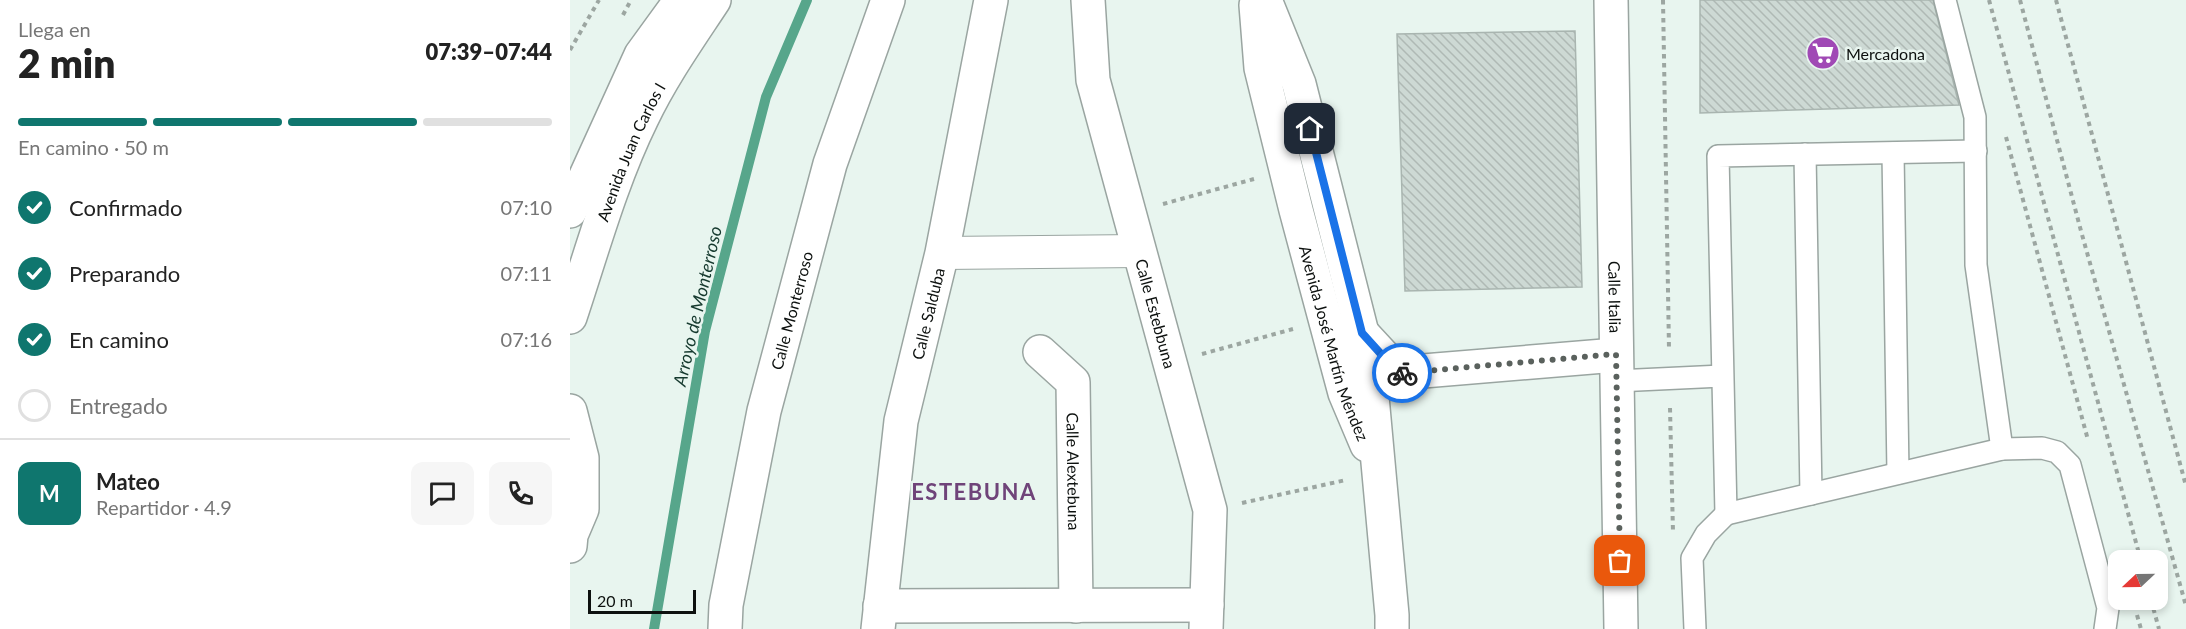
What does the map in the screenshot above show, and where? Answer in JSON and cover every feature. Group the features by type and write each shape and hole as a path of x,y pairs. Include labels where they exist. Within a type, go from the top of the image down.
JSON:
{"street":[{"name":"Avenida Juan Carlos I","path":"570,211 641,55 681,0"},
{"name":"Avenida Juan Carlos I","path":"570,317 615,185 641,118 674,60 714,0"},
{"name":"Calle Monterroso","path":"725,629 726,605 764,411 830,164 888,0"},
{"name":"Calle Salduba","path":"879,617 901,421 942,253 991,0"},
{"name":"Calle Estebbuna","path":"1088,0 1093,80 1210,510 1207,617"},
{"name":"Avenida José Martín Méndez","path":"1256,0 1261,68 1296,210 1345,393 1379,473"},
{"name":"Avenida José Martín Méndez","path":"1265,0 1299,84 1362,333 1371,386 1392,629"},
{"name":"Calle Italia","path":"1611,0 1621,629"},
{"name":"Avenida José Martín Méndez","path":"1296,210 1319,226 1343,326 1351,334 1362,333"},
{"path":"942,253 1138,251"},
{"path":"1362,333 1399,374 1616,368"},
{"name":"Calle Alextebuna","path":"1040,352 1073,382 1061,613"},
{"path":"570,411 582,458 582,509 570,538"},
{"path":"879,617 1061,613 1207,617"}],"lane":[{"path":"1945,0 1975,117 1976,265 2002,449"},
{"path":"1726,514 1718,156 1976,151"},
{"path":"1893,153 1898,473"},
{"path":"1805,154 1811,494"},
{"path":"1616,368 1670,378 1722,376"},
{"path":"1695,629 1692,558 1706,534 1726,514 2002,449 2042,448 2057,452 2070,465 2108,609 2105,629"}],"path":[{"path":"570,50 599,0"},
{"path":"1663,0 1673,534"},
{"path":"1989,0 2138,550"},
{"path":"2020,0 2081,231 2186,606"},
{"path":"2056,0 2186,486"},
{"path":"2004,126 2090,447"},
{"path":"1128,213 1286,170"},
{"path":"1170,363 1326,320"},
{"path":"1210,510 1379,473"},
{"path":"2154,610 2159,629"}],"building":[{"name":"Mercadona","path":"1700,0 1933,0 1959,105 1700,113"},
{"path":"1575,31 1582,287 1405,291 1397,34"}],"waterway":[{"name":"Arroyo de Monterroso","path":"654,629 705,331 766,97 807,0"}],"way so far":[{"path":"1402,373 1616,354 1620,561"}],"place":[{"name":"Mercadona","path":"1823,53"}],"district":[{"name":"ESTEBUNA","path":"974,491"}],"route":[{"path":"1310,129 1362,333 1399,374 1402,373"}]}
